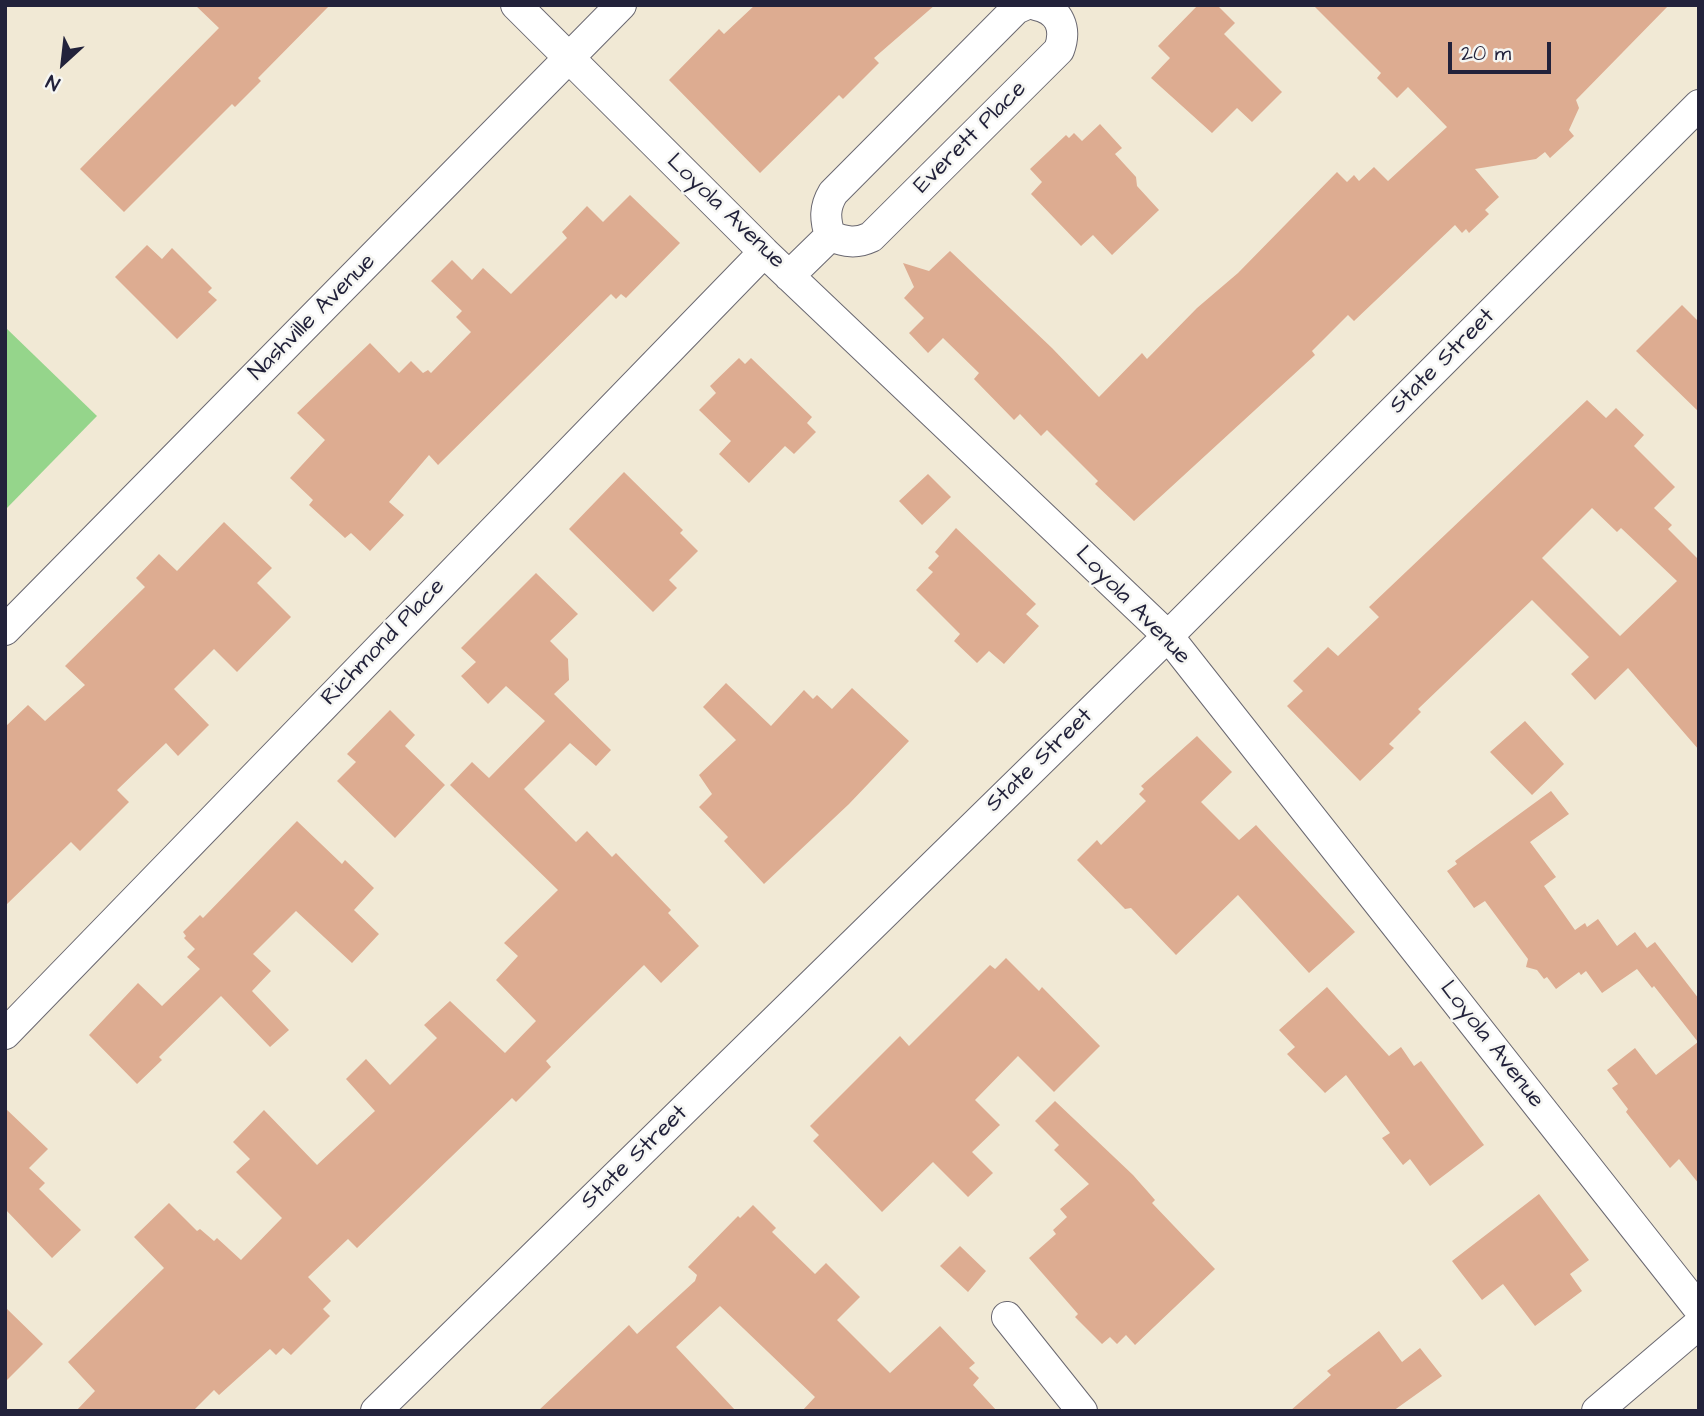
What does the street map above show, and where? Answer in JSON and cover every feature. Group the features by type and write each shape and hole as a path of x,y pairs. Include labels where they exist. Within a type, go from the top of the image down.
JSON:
{"street":[{"name":"Loyola Avenue","path":"516,5 764,252 1168,636 1699,1309"},
{"name":"Nashville Avenue","path":"5,630 621,5"},
{"path":"789,276 830,236 825,219 827,204 833,193 1016,9 1026,5"},
{"name":"Everett Place","path":"830,236 845,242 859,242 871,237 1059,50 1064,38 1062,25 1055,13 1036,5"},
{"name":"State Street","path":"376,1411 1168,636 1699,105"},
{"name":"Richmond Place","path":"5,1034 764,252"},
{"path":"1007,1317 1082,1411"},
{"path":"1597,1411 1699,1324"}],"green space":[{"path":"5,327 97,416 5,510"}],"building":[{"path":"195,5 330,5 258,78 261,81 235,107 232,104 124,212 80,169 219,28"},
{"path":"755,5 935,5 874,58 879,63 843,99 839,95 760,173 669,80 719,29 724,34"},
{"path":"1198,5 1217,5 1235,23 1224,34 1282,92 1252,122 1237,108 1212,133 1151,78 1170,58 1158,46"},
{"path":"1313,5 1669,5 1576,100 1579,108 1569,130 1574,136 1550,158 1545,152 1536,159 1475,169 1499,197 1485,210 1489,214 1469,233 1466,229 1462,233 1455,225 1354,321 1348,315 1312,351 1315,355 1134,521 1095,484 1098,481 1047,430 1041,436 1020,414 1014,420 974,379 979,373 943,338 928,353 909,333 924,318 904,298 914,287 903,263 929,271 950,251 1052,348 1099,397 1142,353 1147,359 1197,308 1238,273 1337,172 1347,182 1354,175 1359,181 1374,167 1388,181 1447,127 1408,87 1397,98 1377,78 1381,73"},
{"path":"1100,124 1122,148 1115,154 1136,177 1137,186 1159,210 1112,255 1093,235 1081,246 1031,194 1042,182 1030,169 1066,135 1069,138 1074,133 1082,141"},
{"path":"630,195 680,243 626,298 621,294 616,299 611,294 438,465 429,455 389,502 404,515 370,551 351,533 345,538 309,505 313,500 290,478 325,440 297,413 370,343 399,373 411,361 423,373 428,370 431,373 471,332 456,317 462,311 431,281 452,260 472,280 483,268 511,294 567,238 562,232 587,206 603,222"},
{"path":"147,245 162,259 172,248 212,288 208,292 217,300 177,339 115,277"},
{"path":"1682,305 1699,322 1699,412 1636,351"},
{"path":"739,358 745,364 751,358 812,417 807,423 816,432 794,454 785,446 749,483 719,454 731,441 699,410 716,393 710,386"},
{"path":"1587,400 1606,418 1616,408 1644,435 1634,446 1675,487 1654,508 1672,525 1668,529 1699,560 1699,750 1628,668 1595,700 1571,674 1589,657 1532,600 1418,709 1421,712 1389,744 1394,748 1360,781 1287,706 1303,691 1293,681 1328,647 1338,656 1379,617 1369,607","holes":["1592,508 1617,532 1621,528 1677,581 1620,636 1542,558"]},
{"path":"624,472 683,530 680,533 698,551 669,580 677,588 653,612 569,529"},
{"path":"928,474 951,497 922,525 899,501"},
{"path":"224,522 272,568 257,583 291,617 237,672 214,649 174,689 209,725 178,756 166,743 117,790 129,802 80,851 71,842 5,906 5,727 28,705 45,721 85,685 65,666 145,587 136,578 159,554 177,571"},
{"path":"956,528 1036,604 1026,614 1039,626 1004,664 989,651 977,663 954,641 960,634 916,590 933,572 928,568 939,556 935,552"},
{"path":"536,573 578,614 550,641 568,659 569,680 554,694 611,750 596,766 570,743 524,789 576,842 587,831 612,857 616,853 671,910 668,913 699,946 661,983 644,965 546,1061 551,1067 516,1102 512,1098 357,1248 348,1239 308,1277 331,1301 323,1309 330,1316 291,1355 283,1348 276,1355 270,1349 219,1395 214,1390 193,1411 76,1411 95,1391 68,1362 164,1268 134,1237 169,1203 197,1231 200,1229 214,1241 217,1238 241,1260 282,1218 236,1172 250,1159 233,1142 264,1110 317,1165 375,1111 346,1079 366,1059 390,1085 437,1038 424,1025 450,1001 505,1053 536,1021 496,980 518,956 504,943 558,890 450,785 472,762 489,778 545,721 506,686 488,704 461,676 476,662 461,648"},
{"path":"726,683 771,726 804,690 813,699 817,695 832,709 852,688 909,741 849,804 764,884 724,841 728,837 699,807 712,794 699,775 736,740 703,707"},
{"path":"390,710 415,735 405,746 445,785 395,838 337,781 356,762 347,754"},
{"path":"1525,721 1564,764 1532,795 1490,752"},
{"path":"1197,736 1232,772 1201,802 1239,840 1256,825 1355,932 1309,973 1238,895 1176,955 1131,908 1125,909 1077,860 1097,840 1101,845 1146,801 1139,794 1144,789 1141,786"},
{"path":"1551,791 1569,814 1530,842 1556,877 1544,886 1575,930 1585,923 1587,927 1598,919 1617,946 1635,932 1647,948 1655,942 1699,999 1699,1184 1679,1159 1670,1168 1626,1112 1628,1109 1612,1088 1618,1084 1607,1070 1635,1048 1656,1075 1698,1042 1654,986 1652,988 1637,969 1602,993 1586,971 1581,975 1579,972 1556,989 1547,977 1544,979 1537,970 1526,967 1528,959 1485,901 1474,908 1447,871 1457,864 1455,861"},
{"path":"297,821 342,864 345,860 374,888 354,910 379,934 352,963 296,911 253,954 271,971 252,991 289,1030 270,1047 221,996 159,1057 162,1060 137,1084 89,1035 138,983 162,1006 200,969 187,957 195,949 184,938 186,936 183,932 200,915 203,918"},
{"path":"1006,958 1039,991 1042,987 1100,1046 1054,1092 1018,1056 975,1100 1000,1125 972,1152 993,1173 968,1197 933,1162 882,1212 813,1141 819,1135 810,1126 900,1036 909,1046 990,965 995,969"},
{"path":"1327,987 1389,1056 1401,1047 1414,1066 1421,1061 1484,1145 1430,1186 1410,1159 1403,1165 1382,1138 1390,1133 1346,1075 1325,1093 1287,1054 1295,1047 1279,1030"},
{"path":"1055,1101 1133,1175 1155,1200 1152,1203 1215,1269 1135,1345 1126,1335 1117,1344 1110,1337 1102,1344 1075,1317 1078,1314 1029,1258 1056,1234 1053,1230 1067,1217 1060,1209 1089,1184 1054,1150 1059,1145 1035,1121"},
{"path":"5,1108 48,1149 29,1168 45,1183 39,1189 81,1230 52,1258 5,1209"},
{"path":"1539,1194 1589,1260 1570,1274 1582,1291 1535,1326 1503,1284 1482,1300 1452,1261"},
{"path":"753,1205 776,1228 772,1232 815,1274 826,1263 860,1297 837,1320 890,1373 940,1326 975,1363 969,1368 979,1378 973,1385 997,1411 802,1411 815,1397 720,1306 676,1347 736,1411 538,1411 629,1325 637,1334 695,1281 697,1275 688,1267 738,1216 740,1218"},
{"path":"960,1246 986,1271 968,1292 940,1266"},
{"path":"5,1307 43,1344 5,1382"},
{"path":"1379,1331 1402,1362 1420,1348 1442,1376 1393,1411 1290,1411 1331,1375 1327,1371"}]}
